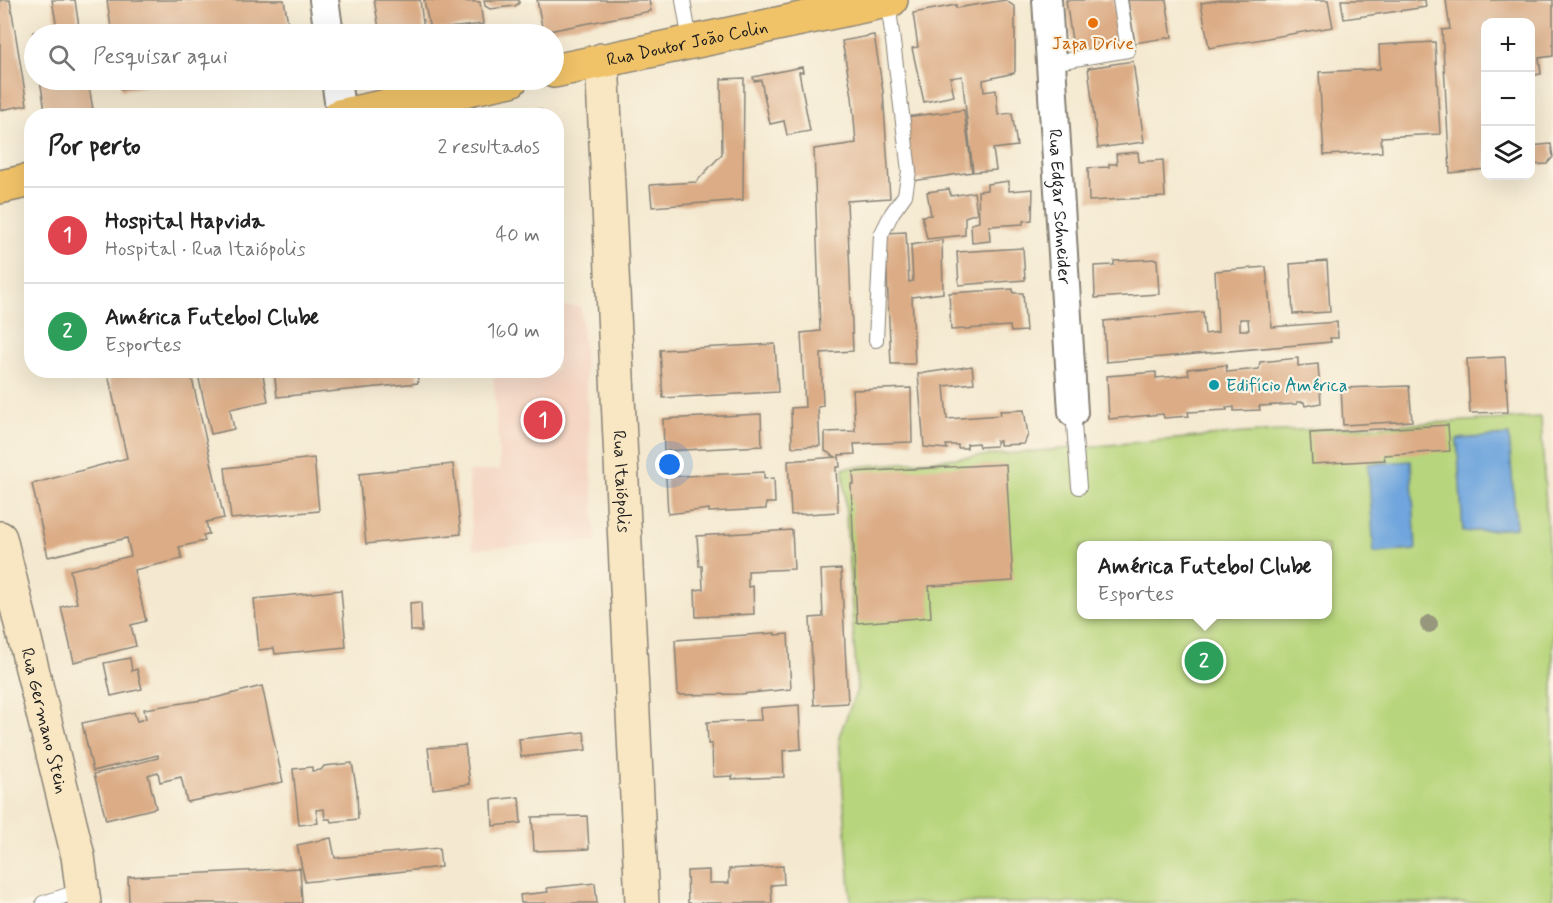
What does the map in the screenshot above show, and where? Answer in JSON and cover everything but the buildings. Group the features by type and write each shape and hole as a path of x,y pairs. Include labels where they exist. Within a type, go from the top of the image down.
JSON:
{"main road":[{"name":"Rua Doutor João Colin","path":"564,69 889,0"},
{"name":"Rua Itaiópolis","path":"602,60 642,903"},
{"path":"374,108 462,90"},
{"path":"0,187 24,182"},
{"name":"Rua Germano Stein","path":"0,538 78,856 83,897"}],"street":[{"path":"324,0 328,24"},
{"name":"Rua Edgar Schneider","path":"1047,0 1073,412"},
{"path":"337,90 339,108"}],"lane":[{"path":"683,0 690,42"},
{"path":"876,340 882,235 892,213 905,195 909,171 889,0"},
{"path":"1050,63 1128,50 1119,0"},
{"path":"1073,412 1079,487"},
{"path":"43,903 83,897"}],"shaded area":[{"path":"581,306 596,541 473,549 468,472 500,470 493,378 564,378 564,307"}],"green space":[{"path":"1541,417 1553,632 1553,903 851,903 839,736 857,690 843,468 1244,433"}],"water":[{"path":"1509,435 1516,528 1463,532 1457,439"},
{"path":"1411,461 1416,550 1374,553 1368,464"}],"place":[{"name":"Japa Drive","path":"1093,23"},
{"name":"Edifício América","path":"1214,385"},
{"name":"Hospital Hapvida","path":"543,420"},
{"name":"América Futebol Clube","path":"1204,661"}]}
